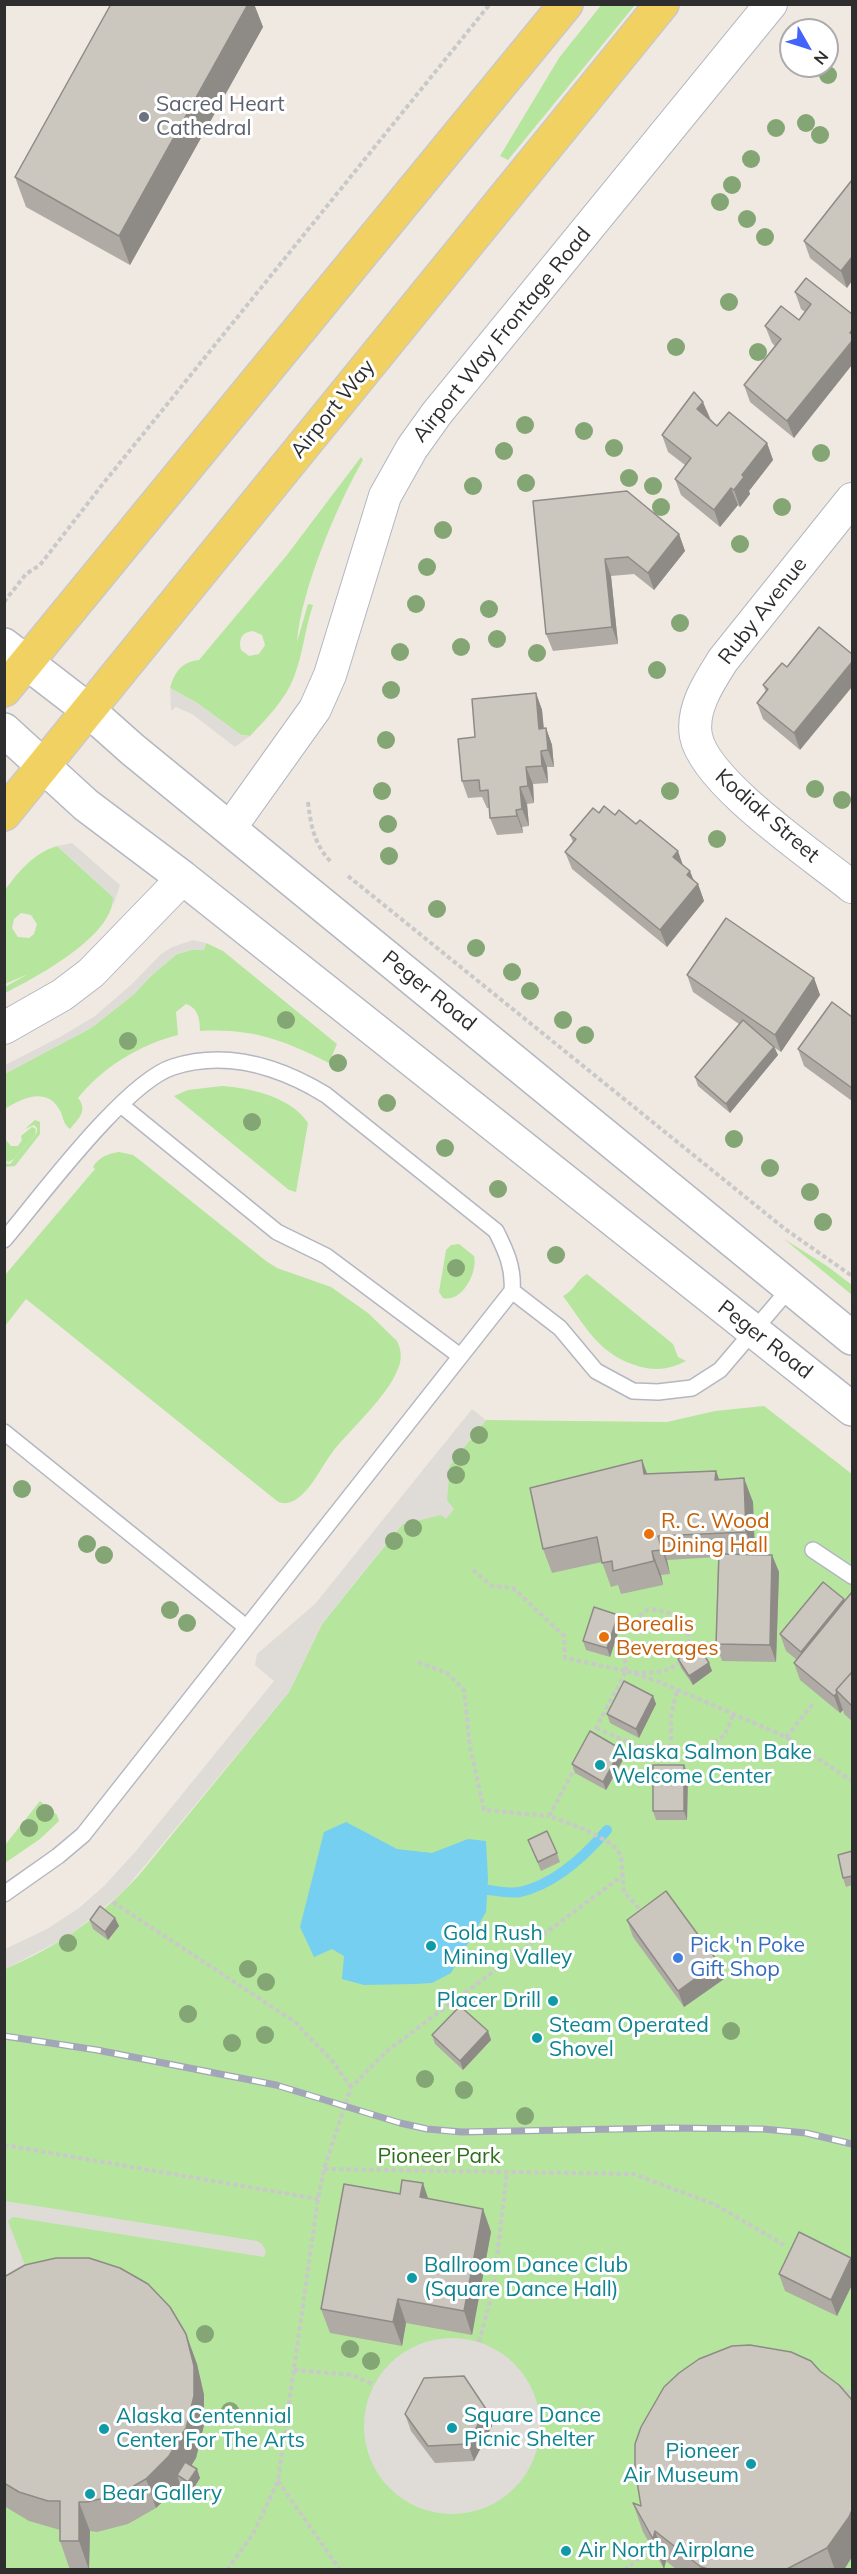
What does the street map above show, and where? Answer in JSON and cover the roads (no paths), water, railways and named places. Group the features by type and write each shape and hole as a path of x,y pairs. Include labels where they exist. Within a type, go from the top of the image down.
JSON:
{"main road":[{"path":"4,690 16,654 566,4"},
{"name":"Airport Way","path":"4,814 662,4"},
{"name":"Peger Road","path":"16,654 87,709 852,1338"},
{"name":"Peger Road","path":"4,730 86,805 183,879 852,1409"}],"street":[{"name":"Airport Way Frontage Road","path":"230,828 315,709 330,675 385,496 412,448 436,413 771,4"},
{"name":"Ruby Avenue","path":"695,734 697,712 706,687 723,660 852,499"},
{"name":"Kodiak Street","path":"695,734 700,750 723,782 852,887"},
{"path":"4,1028 62,995 91,973 183,879"}],"lane":[{"path":"4,1240 80,1149 145,1081 172,1067 199,1062 249,1062 302,1080 326,1095 496,1231 513,1274 512,1291 84,1835 4,1894"},
{"path":"121,1105 278,1232 326,1256 460,1356"},
{"path":"512,1291 560,1329 596,1371 633,1391 658,1392 692,1388 720,1370 790,1288"},
{"path":"4,1432 246,1627"},
{"path":"813,1550 852,1576"}],"water":[{"path":"346,1822 397,1849 432,1853 468,1839 486,1841 488,1879 486,1912 451,1973 432,1983 364,1985 342,1979 344,1956 332,1949 314,1957 300,1927 324,1832"}],"waterway":[{"path":"488,1890 516,1893 545,1883 579,1859 607,1830"}],"railway":[{"path":"4,2036 97,2050 276,2085 427,2129 462,2132 670,2128 763,2129 806,2133 852,2144"}],"place":[{"name":"Sacred Heart Cathedral","path":"144,117"},
{"name":"R. C. Wood Dining Hall","path":"649,1534"},
{"name":"Borealis Beverages","path":"604,1637"},
{"name":"Alaska Salmon Bake Welcome Center","path":"600,1765"},
{"name":"Gold Rush Mining Valley","path":"431,1946"},
{"name":"Pick 'n Poke Gift Shop","path":"678,1958"},
{"name":"Placer Drill","path":"553,2001"},
{"name":"Steam Operated Shovel","path":"537,2038"},
{"name":"Ballroom Dance Club (Square Dance Hall)","path":"412,2278"},
{"name":"Square Dance Picnic Shelter","path":"452,2428"},
{"name":"Alaska Centennial Center For The Arts","path":"104,2429"},
{"name":"Pioneer Air Museum","path":"751,2464"},
{"name":"Bear Gallery","path":"90,2494"},
{"name":"Air North Airplane","path":"566,2551"}],"park label":[{"name":"Pioneer Park","path":"439,2157"}]}
